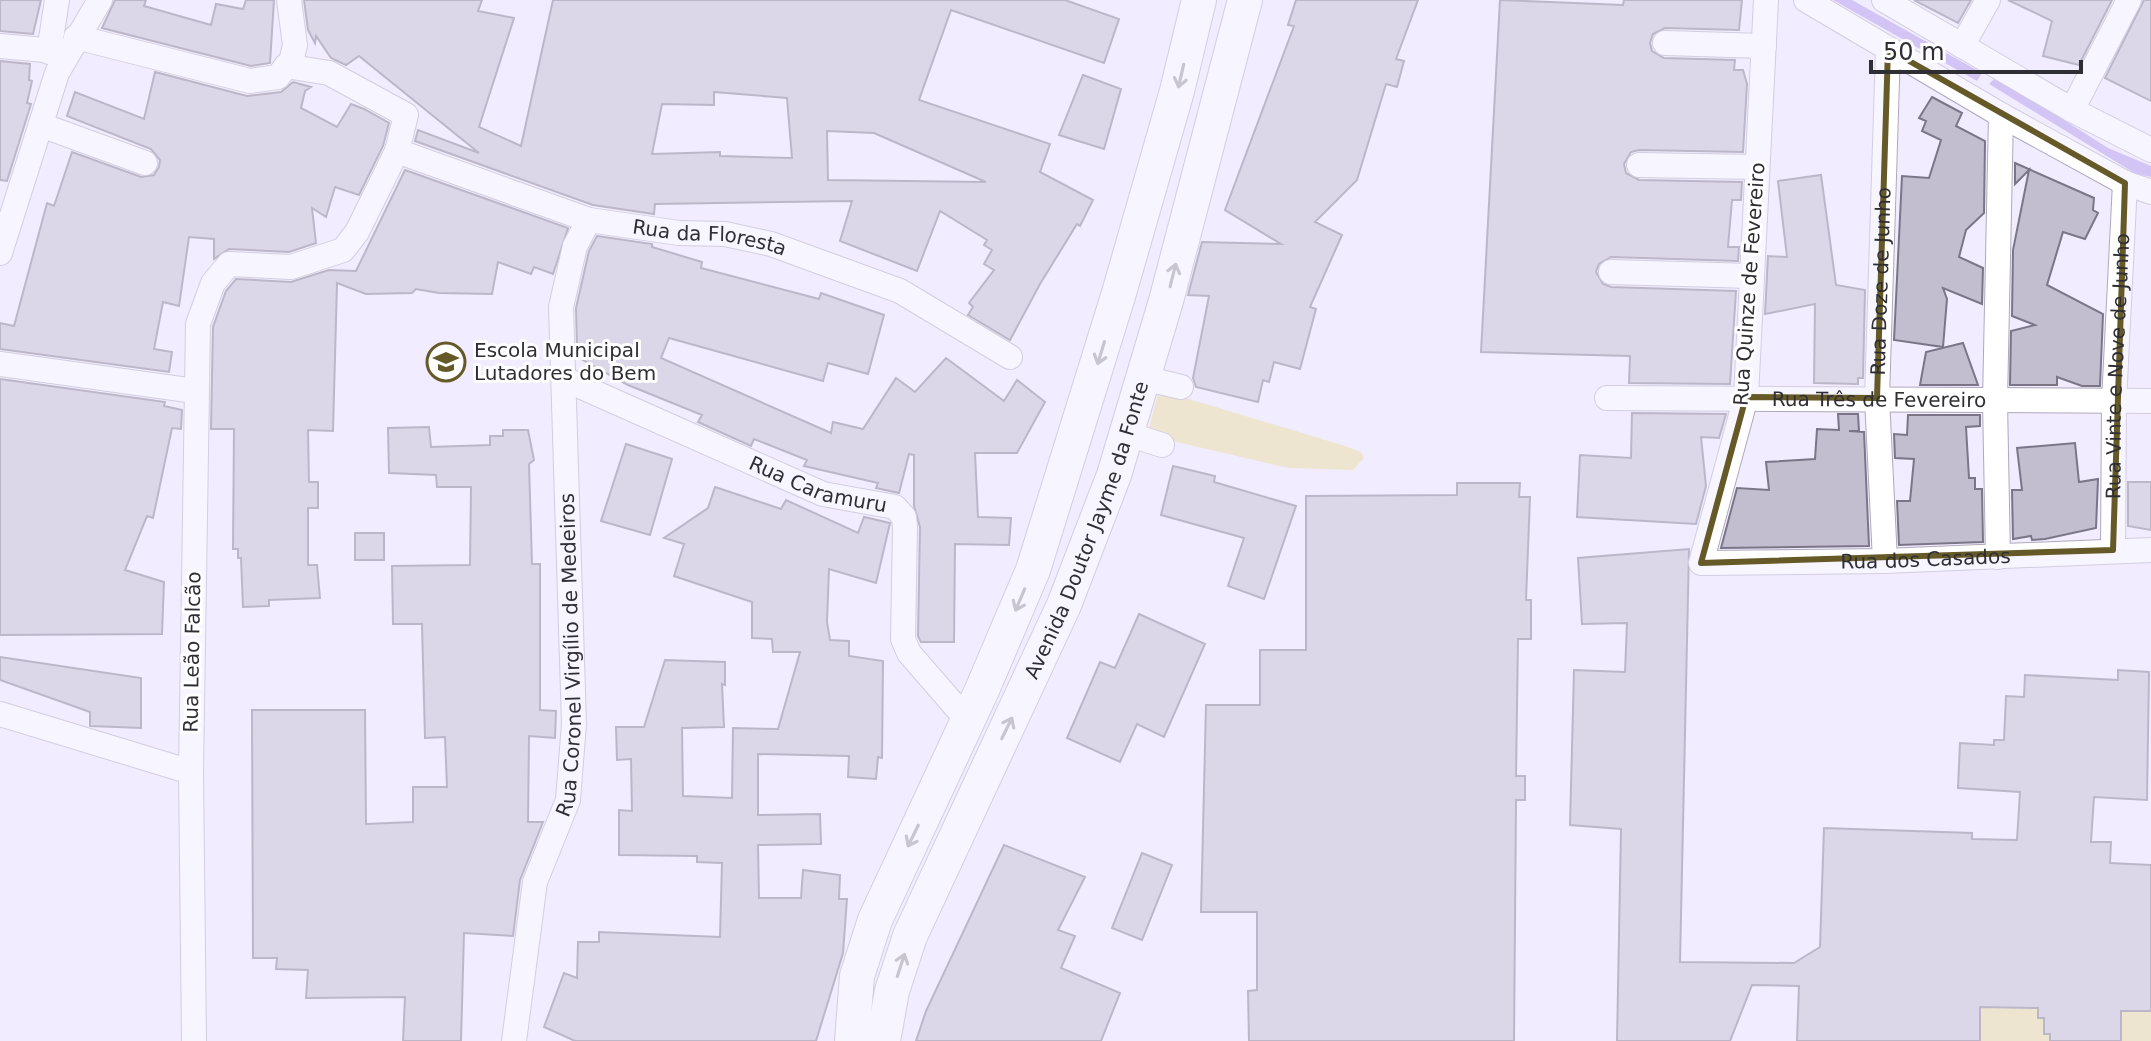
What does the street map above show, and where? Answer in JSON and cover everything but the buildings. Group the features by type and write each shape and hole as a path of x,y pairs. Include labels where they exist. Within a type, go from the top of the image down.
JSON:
{"main road":[{"name":"Avenida Doutor Jayme da Fonte","path":"852,1041 857,976 875,920 968,721 1033,570 1119,293 1177,91 1199,0"},
{"path":"1230,0 1224,21 1231,50"},
{"name":"Avenida Doutor Jayme da Fonte","path":"883,1041 892,991 910,936 1064,605 1128,434 1245,0"},
{"path":"1119,293 1135,319 1156,333"}],"street":[{"path":"57,0 64,47"},
{"path":"0,253 64,47 100,0"},
{"path":"0,46 64,47 250,81 278,77 293,52 289,0"},
{"name":"Rua Quinze de Fevereiro","path":"1701,563 1746,397 1766,0"},
{"path":"1806,0 2001,115 2125,183 2151,192"},
{"path":"1884,0 2072,110 2148,141"},
{"path":"1962,46 1988,0"},
{"path":"2072,110 2129,0"},
{"path":"293,35 329,73 406,115 397,151"},
{"path":"1665,43 1764,46"},
{"name":"Rua Doze de Junho","path":"1885,561 1877,398 1888,49"},
{"path":"1975,99 1992,64"},
{"path":"286,66 329,73"},
{"path":"1998,557 1995,401 2001,115"},
{"path":"41,125 145,163"},
{"name":"Rua da Floresta","path":"397,151 589,220 679,233 725,234 771,244 900,291 1010,357"},
{"name":"Rua Leão Falcão","path":"194,1041 191,772 198,324 204,303 223,269 234,262 291,267 343,250 357,232 397,151"},
{"path":"1639,165 1757,167"},
{"name":"Rua Vinte e Nove de Junho","path":"2113,550 2114,402 2125,183"},
{"name":"Rua Coronel Virgílio de Medeiros","path":"514,1041 535,882 568,800 572,780 574,724 561,307 575,246 589,220"},
{"path":"1611,272 1752,276"},
{"path":"0,364 195,391"},
{"path":"1144,378 1181,387"},
{"name":"Rua Caramuru","path":"564,379 823,494 895,507 904,517 905,527 903,639 909,653 968,721"},
{"name":"Rua Três de Fevereiro","path":"1607,398 2151,401"},
{"path":"1128,434 1162,445"},
{"name":"Rua dos Casados","path":"1701,563 1885,561 2151,550"},
{"path":"0,714 191,772"}],"highlighted area":[{"path":"1888,49 2125,183 2113,550 1701,563 1746,397 1877,398"}],"shaded area":[{"path":"1833,0 1852,0 1982,73 1977,81"},
{"path":"1996,77 2108,148 2151,166 2151,177 2136,174 1989,84"},
{"path":"1159,390 1342,445 1361,452 1364,458 1353,470 1288,468 1147,435"},
{"path":"1980,1007 2038,1008 2038,1018 2044,1018 2045,1033 2050,1034 2050,1041 1980,1041"},
{"path":"2121,1011 2151,1011 2151,1041 2121,1041"}],"place":[{"name":"Escola Municipal Lutadores do Bem","path":"446,362"}]}
